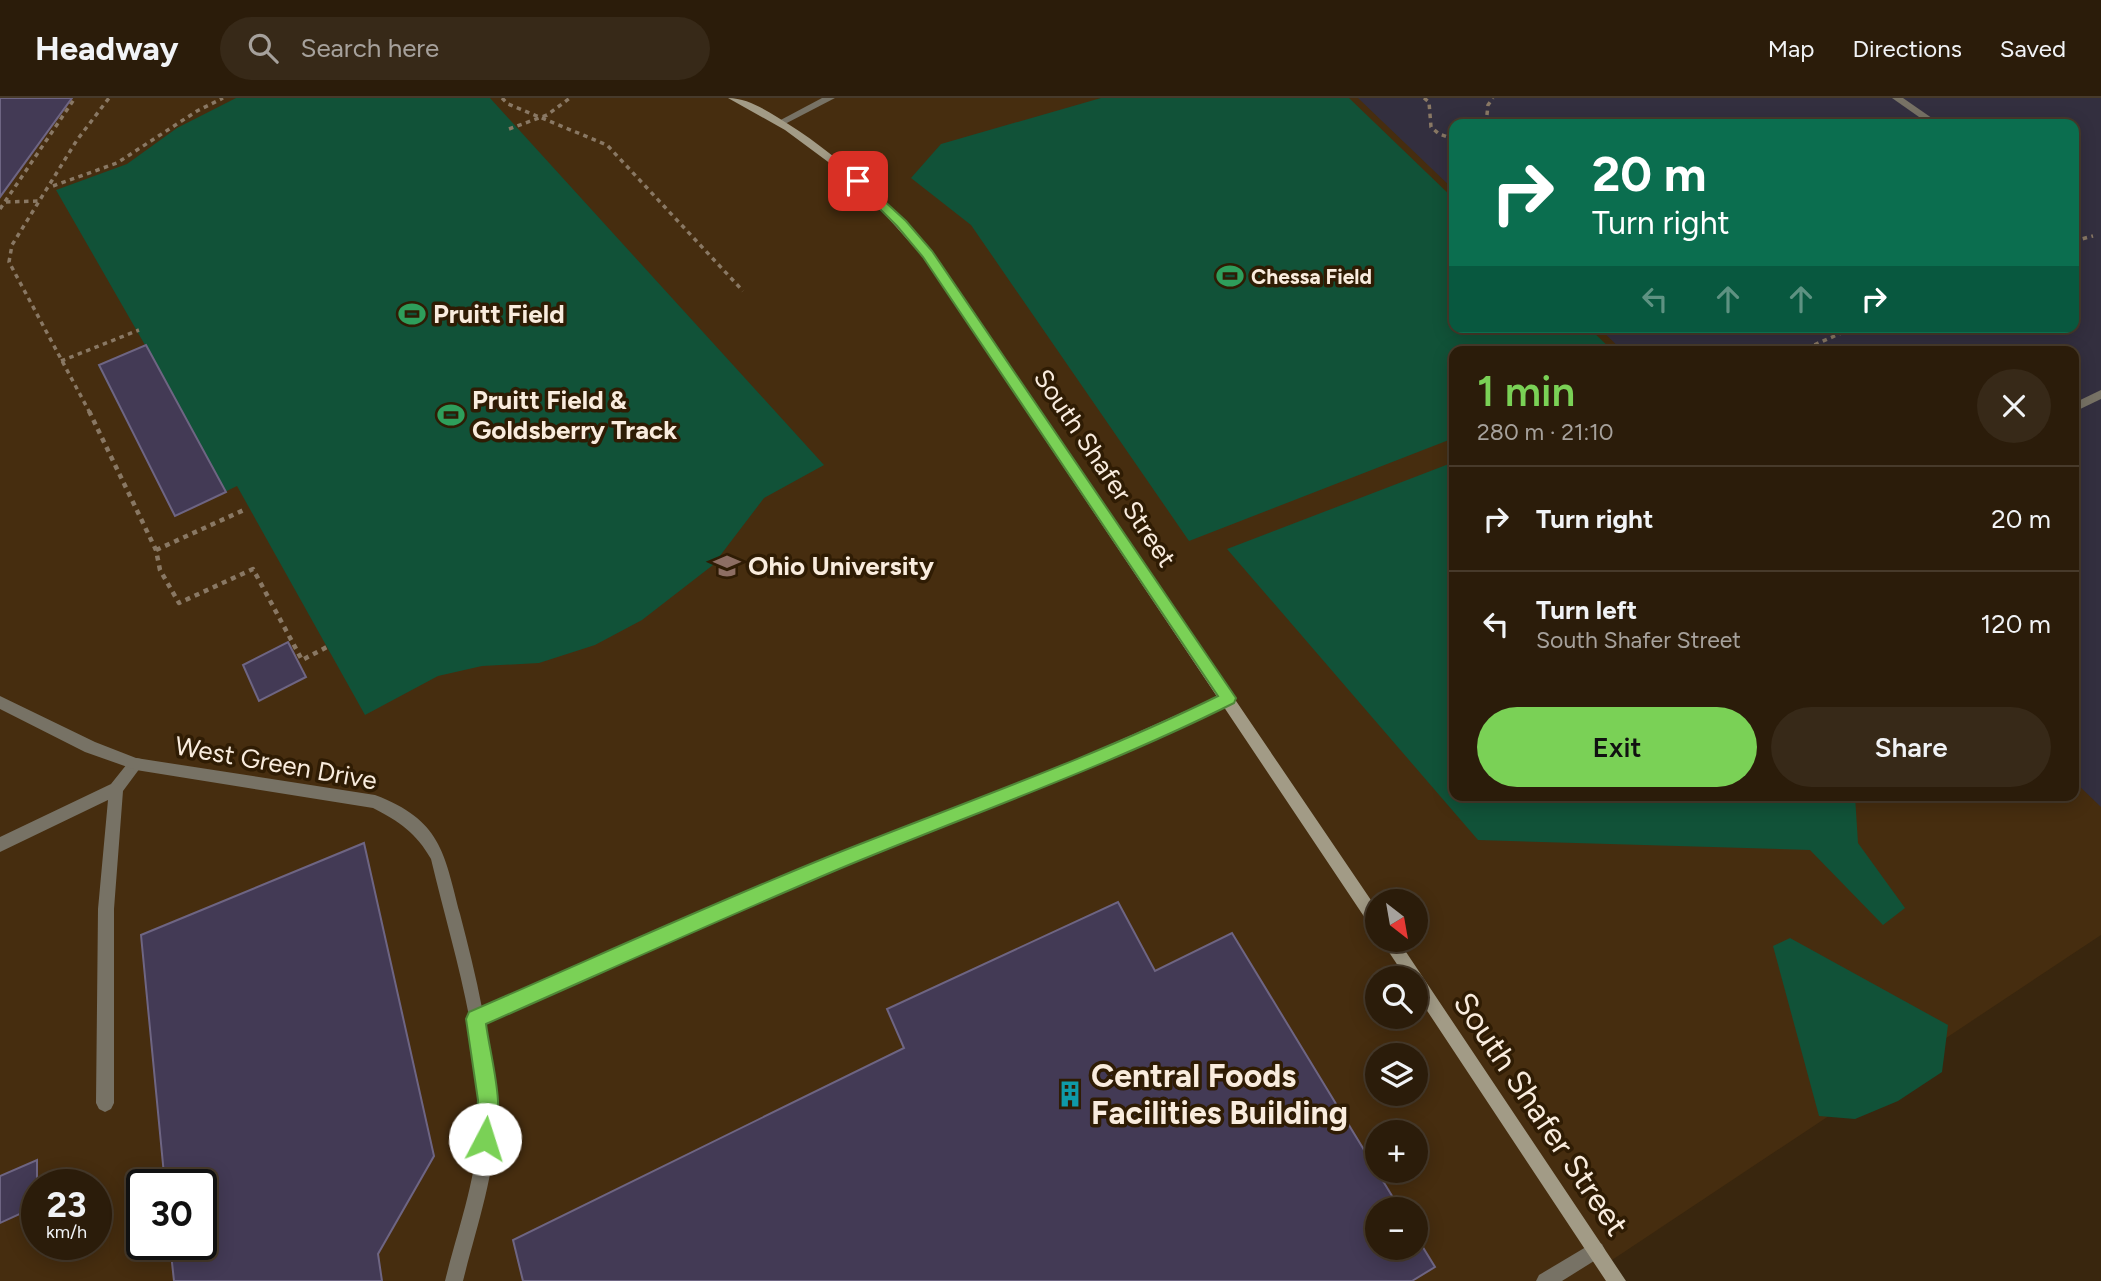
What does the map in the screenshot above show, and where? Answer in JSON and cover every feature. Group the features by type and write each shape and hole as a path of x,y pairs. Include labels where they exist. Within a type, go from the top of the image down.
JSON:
{"street":[{"name":"South Shafer Street","path":"733,98 780,124 858,181 901,223 927,254 1365,904"},
{"path":"780,124 830,98"},
{"path":"1897,98 1928,119"},
{"path":"2079,405 2101,394"},
{"path":"476,1019 834,863 1014,792 1180,722 1228,698"},
{"name":"West Green Drive","path":"0,702 90,747 136,764 375,802 408,818 426,835 438,857 476,1019 488,1100 484,1147 454,1281"},
{"path":"0,845 116,789 136,764"},
{"path":"106,1103 106,909 116,789"},
{"name":"South Shafer Street","path":"1428,998 1617,1281"},
{"path":"1545,1281 1596,1250"}],"path":[{"path":"0,209 75,98"},
{"path":"109,98 78,140 12,245 9,262 72,377 156,550 160,570 179,603 253,569 302,660 327,647"},
{"path":"53,186 123,160 169,127 205,105 223,98"},
{"path":"502,98 508,104 607,145 743,290"},
{"path":"509,129 540,118 570,98"},
{"path":"1424,98 1429,103 1426,119 1429,125 1449,136"},
{"path":"1486,119 1488,104 1493,98"},
{"path":"5,202 41,201"},
{"path":"2079,240 2093,236"},
{"path":"61,361 139,330"},
{"path":"1812,346 1841,333"},
{"path":"156,550 246,509"}],"shaded area":[{"name":"Ohio University","path":"0,98 1365,98 1449,179 1449,333 1609,333 1622,346 1449,346 1449,801 2079,801 2079,785 2101,806 2101,935 1606,1264 1617,1281 0,1281"},
{"path":"1358,98 2101,98 2101,807 2079,786 2079,346 1618,346 1604,333 2079,333 2079,119 1449,119 1449,185"}],"green space":[{"name":"Pruitt Field & Goldsberry Track","path":"236,98 490,98 824,465 764,498 713,565 642,620 595,645 539,663 482,666 438,676 365,715 237,486 175,516 98,365 145,345 56,190 127,164 177,128"},
{"name":"Chessa Field","path":"1101,98 1349,98 1449,194 1449,333 1594,333 1608,346 1449,346 1449,440 1189,541 971,225 911,178 941,144"},
{"path":"1449,464 1449,801 1855,801 1858,843 1905,908 1883,925 1810,850 1478,840 1227,549"},
{"path":"1790,938 1948,1025 1942,1072 1898,1101 1855,1119 1819,1116 1773,946"}],"building":[{"path":"0,98 72,98 0,197"},
{"path":"146,345 226,492 175,516 99,365"},
{"path":"288,642 306,677 259,701 243,665"},
{"path":"364,843 434,1156 378,1254 382,1281 174,1281 172,1260 217,1260 217,1169 163,1169 141,935"},
{"name":"Central Foods Facilities Building","path":"1118,902 1155,971 1232,933 1365,1152 1365,1183 1384,1183 1393,1197 1365,1197 1365,1260 1428,1260 1428,1256 1435,1267 1412,1281 523,1281 513,1240 904,1048 887,1009"},
{"path":"37,1160 37,1169 21,1169 21,1213 0,1223 0,1176"}],"place":[{"name":"Chessa Field","path":"1230,276"},
{"name":"Pruitt Field","path":"412,314"},
{"name":"Pruitt Field & Goldsberry Track","path":"451,415"},
{"name":"Ohio University","path":"727,566"},
{"name":"Central Foods Facilities Building","path":"1070,1094"}],"route":[{"path":"485,1139 488,1100 476,1019 834,863 1014,792 1180,722 1228,698 927,254 901,223 858,181"}]}
